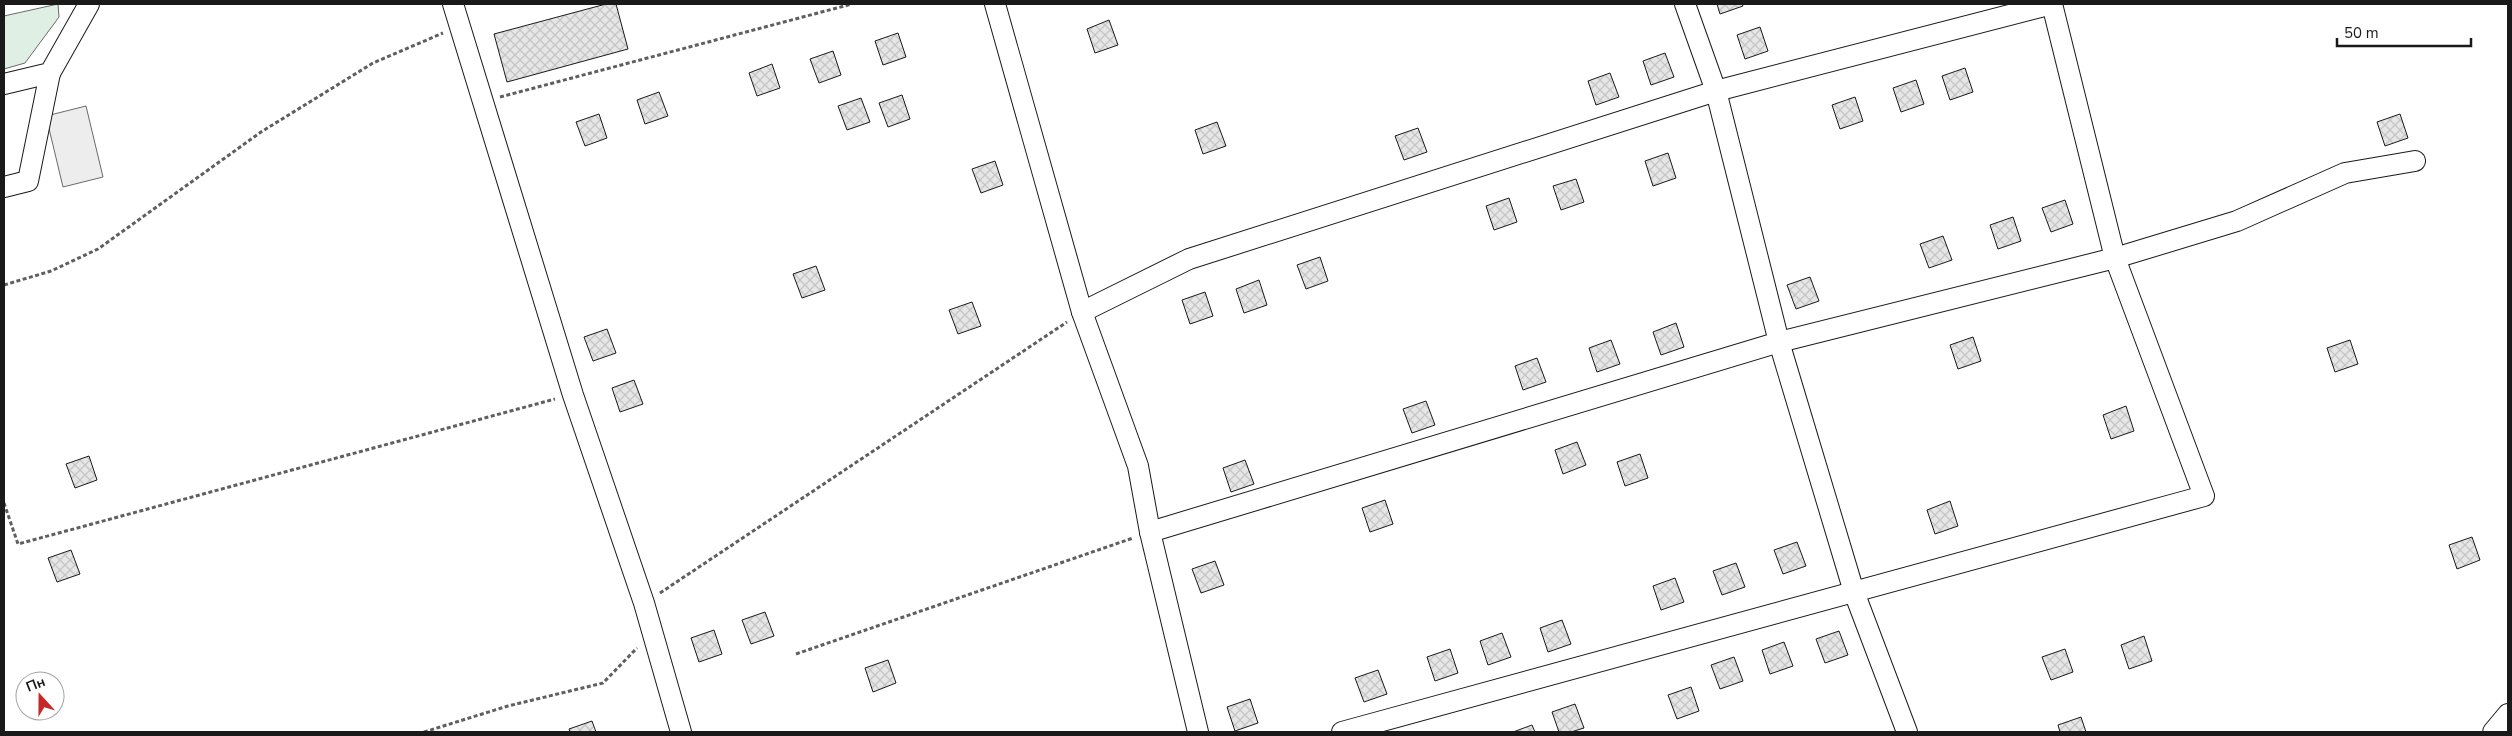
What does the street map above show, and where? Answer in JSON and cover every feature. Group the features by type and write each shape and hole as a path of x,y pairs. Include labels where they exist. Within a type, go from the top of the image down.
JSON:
{"street":[{"path":"4,187 28,181 50,73 80,16 89,4"},
{"path":"453,4 573,395 644,603 681,732"},
{"path":"995,4 1082,312 1138,466 1150,532 1198,732"},
{"path":"1685,4 1716,91 1779,342 1854,592 1907,732"},
{"path":"1082,312 1189,259 1716,91 2052,4 2115,258 2204,496 1342,732"},
{"path":"4,84 50,73"},
{"path":"1150,532 1779,342 2115,258 2237,221 2345,173 2415,161"},
{"path":"2493,732 2508,714"}],"path":[{"path":"483,102 852,4"},
{"path":"4,285 51,272 98,249 285,117 373,63 459,26"},
{"path":"644,603 1082,312"},
{"path":"4,503 18,544 573,395"},
{"path":"796,654 1150,532"},
{"path":"424,732 508,706 603,683 637,650 638,641"}],"green space":[{"path":"58,4 59,17 25,63 4,69 4,16"}],"shaded area":[{"path":"86,106 103,177 63,187 46,116"}],"building":[{"path":"606,4 616,4 628,49 507,82 494,34"},
{"path":"1717,4 1742,4 1743,6 1720,14"},
{"path":"1109,20 1118,45 1095,53 1087,29"},
{"path":"1760,27 1768,51 1745,59 1737,35"},
{"path":"898,33 906,57 883,65 875,41"},
{"path":"833,51 841,75 819,83 810,59"},
{"path":"1665,53 1674,77 1651,85 1643,61"},
{"path":"772,64 780,88 757,96 749,73"},
{"path":"1965,68 1973,92 1950,100 1942,76"},
{"path":"1610,73 1619,97 1596,105 1588,81"},
{"path":"1916,80 1924,104 1901,112 1893,88"},
{"path":"659,92 668,116 645,124 637,100"},
{"path":"902,95 910,119 888,127 879,103"},
{"path":"1855,97 1863,121 1840,129 1832,105"},
{"path":"861,98 870,122 847,130 838,106"},
{"path":"599,114 607,138 585,146 576,122"},
{"path":"2400,114 2408,138 2385,146 2377,122"},
{"path":"1217,122 1226,146 1203,154 1195,130"},
{"path":"1418,128 1427,152 1404,160 1395,136"},
{"path":"1668,153 1676,178 1653,186 1645,161"},
{"path":"995,161 1003,185 981,193 972,169"},
{"path":"1576,179 1584,202 1561,210 1553,186"},
{"path":"1509,198 1517,222 1494,230 1486,206"},
{"path":"2065,200 2073,224 2051,232 2042,208"},
{"path":"2013,217 2021,241 1998,249 1990,225"},
{"path":"1943,236 1952,260 1929,268 1920,244"},
{"path":"1320,257 1328,281 1306,289 1297,265"},
{"path":"816,266 825,290 802,298 793,274"},
{"path":"1810,277 1819,301 1796,309 1787,285"},
{"path":"1259,280 1267,305 1244,313 1236,289"},
{"path":"1205,292 1213,316 1190,324 1182,300"},
{"path":"972,302 981,326 958,334 949,310"},
{"path":"1676,323 1684,347 1661,355 1653,332"},
{"path":"607,329 616,353 593,361 584,337"},
{"path":"1973,337 1981,361 1958,369 1950,345"},
{"path":"1611,340 1620,364 1597,372 1589,348"},
{"path":"2350,340 2358,364 2335,372 2327,348"},
{"path":"1537,358 1546,382 1523,390 1515,366"},
{"path":"634,380 643,404 620,412 612,388"},
{"path":"1426,401 1435,425 1412,433 1403,409"},
{"path":"2126,406 2134,431 2111,439 2103,415"},
{"path":"1577,442 1586,465 1563,474 1555,450"},
{"path":"1640,454 1648,478 1625,486 1617,462"},
{"path":"89,456 97,480 75,488 66,464"},
{"path":"1245,460 1254,484 1231,492 1223,468"},
{"path":"1385,500 1393,524 1370,532 1362,508"},
{"path":"1950,501 1958,526 1935,534 1927,510"},
{"path":"2472,537 2480,560 2457,569 2449,545"},
{"path":"1797,542 1806,566 1783,574 1774,550"},
{"path":"71,550 80,574 57,582 48,558"},
{"path":"1215,561 1224,585 1201,593 1192,569"},
{"path":"1736,563 1745,587 1722,595 1713,571"},
{"path":"1675,578 1684,602 1661,610 1653,586"},
{"path":"765,612 774,636 751,644 742,620"},
{"path":"1562,620 1571,644 1548,652 1540,628"},
{"path":"714,630 722,654 699,662 691,638"},
{"path":"1839,631 1848,655 1825,663 1816,639"},
{"path":"1502,633 1511,657 1488,665 1480,641"},
{"path":"2144,636 2152,661 2129,669 2121,645"},
{"path":"1784,642 1793,666 1770,674 1762,650"},
{"path":"1450,649 1458,673 1435,681 1427,657"},
{"path":"2065,649 2073,672 2051,680 2042,657"},
{"path":"1734,657 1743,681 1720,689 1711,665"},
{"path":"888,660 896,683 873,692 865,668"},
{"path":"1378,670 1387,694 1364,702 1355,678"},
{"path":"1691,687 1699,711 1677,719 1668,695"},
{"path":"1250,699 1258,723 1235,731 1227,707"},
{"path":"1575,704 1584,728 1571,732 1559,732 1552,712"},
{"path":"2081,717 2086,732 2060,732 2058,725"},
{"path":"592,721 596,732 570,732 569,729"},
{"path":"1532,725 1535,732 1513,732"}]}
